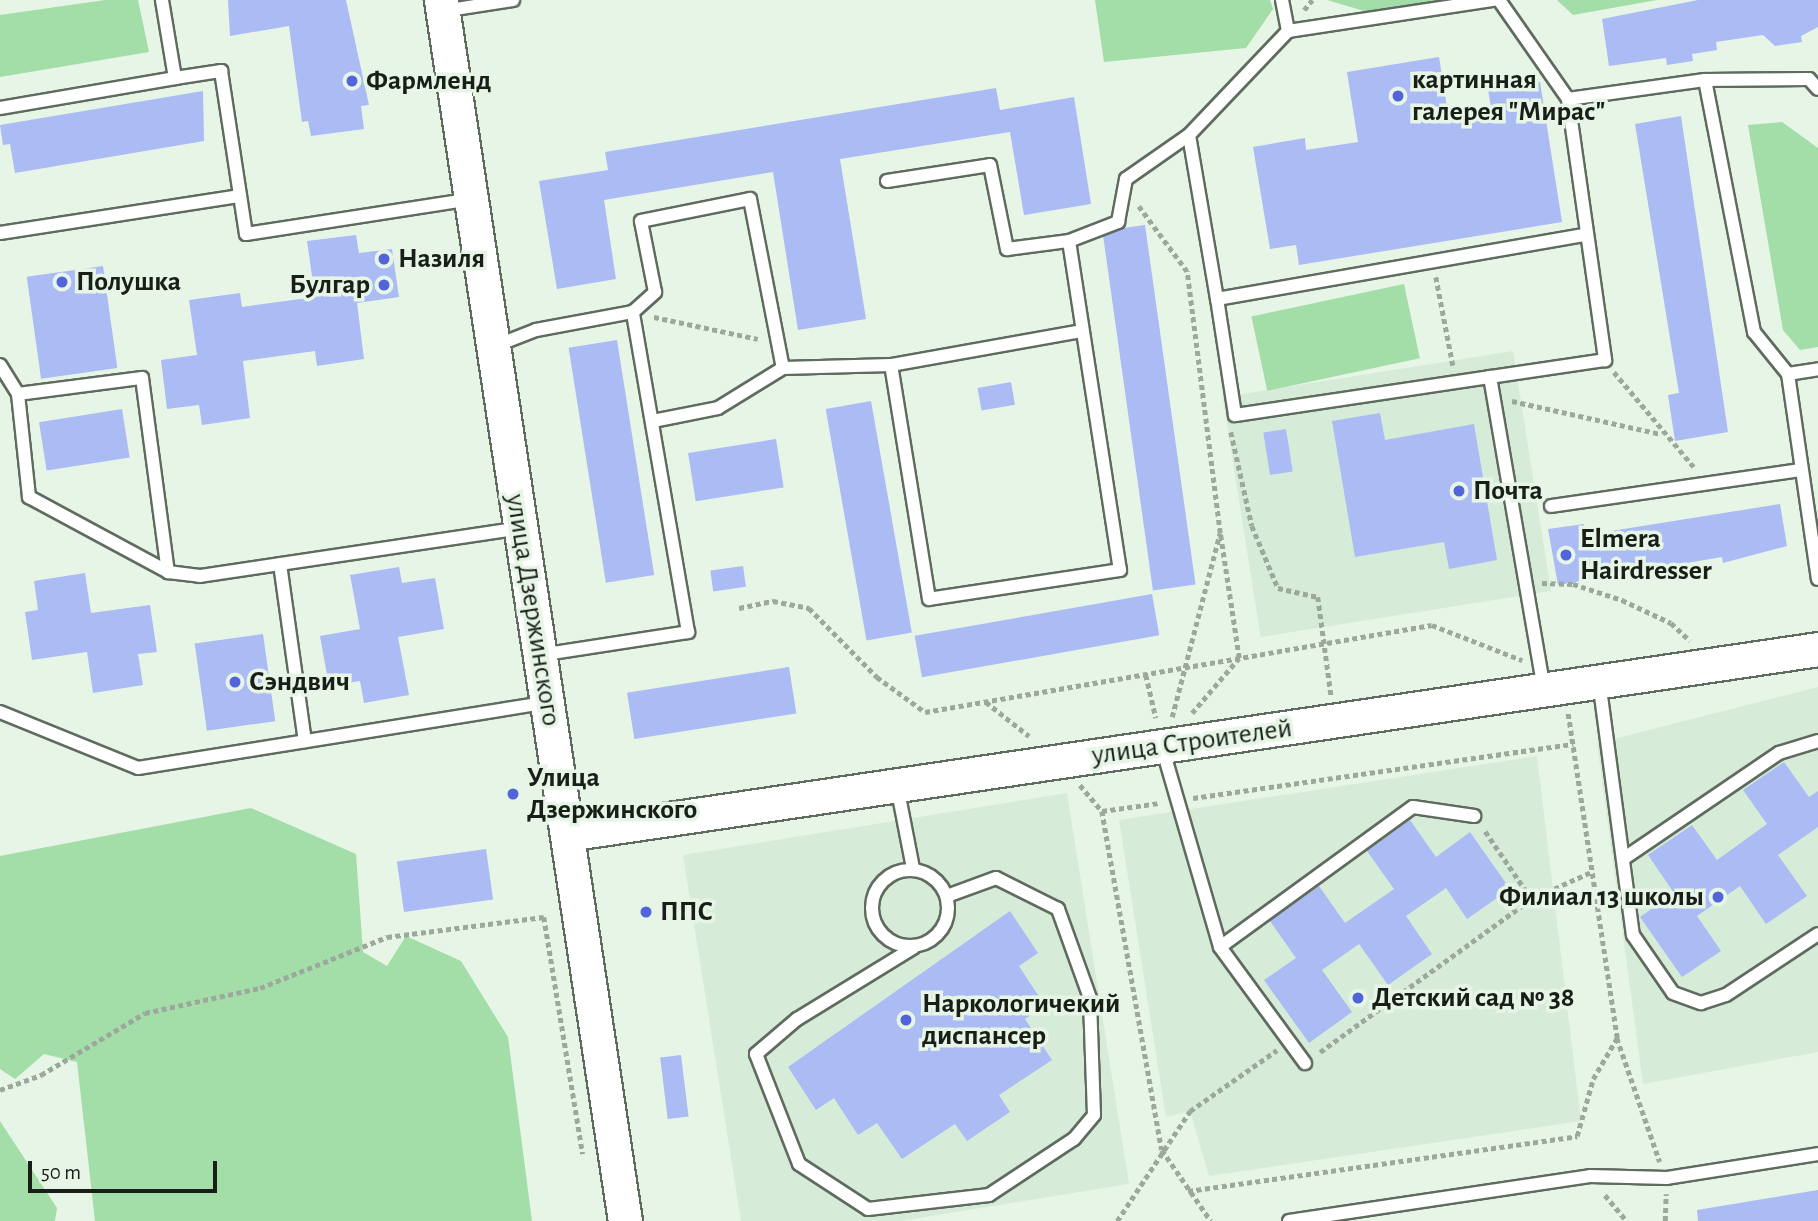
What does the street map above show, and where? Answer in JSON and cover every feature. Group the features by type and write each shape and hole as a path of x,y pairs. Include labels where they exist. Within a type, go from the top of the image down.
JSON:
{"street":[{"name":"улица Дзержинского","path":"442,6 625,1221"},
{"name":"улица Строителей","path":"567,834 1336,720 1549,681 1599,681 1818,649"}],"lane":[{"path":"162,0 175,78"},
{"path":"442,6 513,0"},
{"path":"1282,0 1288,31"},
{"path":"887,181 990,165 1007,249 1069,240 1118,222 1126,179 1189,135 1288,31 1494,0"},
{"path":"1189,135 1235,415 1605,360 1583,235 1568,99 1499,0"},
{"path":"0,108 221,71 246,234 471,199"},
{"path":"1568,99 1705,80 1809,79 1818,89"},
{"path":"1705,80 1754,332 1788,374 1818,579"},
{"path":"0,233 240,196"},
{"path":"493,347 536,330 633,312 655,292 641,221 750,200 783,368"},
{"path":"1217,299 1583,235"},
{"path":"891,365 929,599 1119,570 1069,240"},
{"path":"540,655 688,632 633,312"},
{"path":"653,421 718,408 783,368 891,365 1082,331"},
{"path":"0,365 18,394 29,497 167,572 200,576 520,527"},
{"path":"1788,374 1818,369"},
{"path":"1490,377 1526,582 1549,681"},
{"path":"18,394 142,379 167,572"},
{"path":"1552,506 1801,470"},
{"path":"280,564 305,741"},
{"path":"1599,681 1633,934 1673,993 1701,1003 1726,995 1818,934"},
{"path":"0,712 138,768 547,703"},
{"path":"1623,859 1779,752 1818,741"},
{"path":"1162,746 1220,947 1305,1063"},
{"path":"897,786 913,868"},
{"path":"1220,947 1413,807 1474,816"},
{"path":"913,948 888,942 872,921 872,895 888,875 913,868 934,877 947,896 947,920 934,939 913,948 797,1019 756,1054 799,1164 868,1209 989,1195 1074,1139 1094,1115 1090,998 1058,909 996,878 947,896"},
{"path":"1289,1221 1590,1176 1667,1178 1818,1154"}],"path":[{"path":"1133,196 1202,291"},
{"path":"1434,263 1456,383"},
{"path":"1162,746 1239,658 1220,533 1187,271"},
{"path":"633,312 779,344"},
{"path":"1605,360 1661,434 1710,483"},
{"path":"1493,397 1661,434"},
{"path":"1228,418 1252,526 1278,588 1318,597 1322,642 1336,720"},
{"path":"1162,746 1188,668 1220,533"},
{"path":"1526,582 1573,584 1622,600 1671,623 1691,641"},
{"path":"739,608 774,601 809,608 877,677 925,712 1432,625 1549,681 1573,744 1617,1038 1667,1178 1665,1221"},
{"path":"1677,643 1703,639"},
{"path":"1146,675 1162,746"},
{"path":"985,701 1060,761 1102,811 1162,1150 1211,1221"},
{"path":"1102,811 1573,744"},
{"path":"1474,816 1531,899"},
{"path":"1305,1063 1531,899 1591,872"},
{"path":"0,1090 41,1074 145,1013 260,988 387,937 544,916 585,1167"},
{"path":"1188,1191 1577,1136 1593,1079 1617,1038"},
{"path":"1117,1221 1190,1111 1289,1041"},
{"path":"1590,1176 1627,1221"}],"shaded area":[{"path":"1513,351 1551,591 1261,637 1223,397"},
{"name":"Филиал 13 школы","path":"1818,687 1818,1052 1643,1084 1597,743"},
{"name":"Детский сад № 38","path":"1537,756 1581,1121 1209,1176 1190,1111 1166,1117 1119,820"},
{"name":"Наркологичекий диспансер","path":"1067,793 1129,1184 901,1221 741,1221 683,855"}],"green space":[{"path":"105,0 138,0 149,52 0,77 0,15"},
{"path":"1095,0 1270,0 1273,9 1246,48 1104,62"},
{"path":"1327,0 1456,0 1371,13"},
{"path":"1557,0 1657,0 1573,15"},
{"path":"1782,122 1818,148 1818,347 1800,350 1783,330 1748,125"},
{"path":"1404,284 1420,358 1267,391 1251,316"},
{"path":"251,808 356,854 363,952 387,966 406,936 461,961 508,1037 532,1221 95,1221 77,1062 44,1054 15,1079 0,1069 0,856"},
{"path":"0,1121 57,1208 55,1221 0,1221"}],"building":[{"path":"228,0 346,0 369,105 361,106 364,129 311,136 308,121 302,122 289,26 230,36"},
{"path":"1698,0 1818,0 1818,27 1801,36 1802,42 1775,46 1763,35 1716,42 1717,50 1692,54 1693,61 1667,65 1666,58 1609,66 1602,19"},
{"path":"1439,57 1449,120 1492,113 1488,90 1540,82 1562,222 1299,265 1296,245 1270,249 1253,147 1305,138 1306,150 1358,142 1347,72"},
{"path":"996,88 1000,110 1074,97 1091,204 1024,215 1010,132 840,159 866,319 798,330 773,172 604,200 616,279 557,289 539,181 608,170 605,152"},
{"path":"203,91 204,141 15,173 10,144 3,145 0,125"},
{"path":"1681,116 1728,432 1675,441 1668,395 1679,393 1635,124"},
{"path":"1145,225 1196,584 1153,590 1102,231"},
{"path":"356,235 359,253 392,249 399,297 357,303 364,359 317,366 315,351 243,361 250,418 202,425 199,405 167,409 161,360 197,355 189,300 240,293 242,307 315,297 307,241"},
{"path":"103,266 117,368 41,379 27,277"},
{"path":"617,340 654,575 606,583 569,348"},
{"path":"1011,382 1015,405 982,411 978,388"},
{"path":"871,401 912,632 867,640 826,409"},
{"path":"122,409 130,457 47,471 39,422"},
{"name":"Почта","path":"1380,413 1385,440 1474,424 1497,560 1449,569 1444,542 1355,557 1332,421"},
{"path":"1286,429 1293,471 1270,475 1263,433"},
{"path":"776,439 784,487 696,501 688,453"},
{"path":"1780,504 1787,546 1723,563 1722,557 1558,585 1548,529 1584,524 1586,535"},
{"path":"743,566 746,587 713,591 710,571"},
{"path":"399,567 402,583 435,578 444,629 398,637 409,695 364,703 360,681 329,686 320,636 360,629 350,575"},
{"path":"85,573 91,613 150,605 157,652 138,654 143,685 93,693 87,652 32,660 25,612 38,610 34,581"},
{"path":"1152,594 1159,635 922,677 915,636"},
{"name":"Сэндвич","path":"263,634 275,721 207,731 195,644"},
{"path":"789,667 796,713 634,739 627,693"},
{"path":"1784,762 1809,797 1818,791 1818,827 1778,855 1807,896 1766,924 1740,886 1697,916 1721,951 1682,977 1640,917 1674,893 1648,855 1692,825 1717,860 1767,824 1743,790"},
{"path":"1410,820 1436,857 1470,832 1510,889 1467,919 1446,888 1406,916 1432,954 1388,985 1359,944 1322,970 1352,1012 1309,1043 1264,980 1296,958 1270,921 1319,886 1345,923 1394,889 1367,851"},
{"path":"486,849 493,900 404,912 397,862"},
{"path":"1010,911 1038,953 1019,966 1045,1006 1025,1019 1052,1060 999,1095 1010,1112 967,1141 955,1124 902,1159 877,1123 858,1135 834,1098 816,1110 788,1067"},
{"path":"681,1055 689,1117 668,1119 660,1058"},
{"path":"1818,1190 1818,1221 1698,1221 1697,1210"}],"place":[{"name":"Фармленд","path":"352,81"},
{"name":"картинная галерея \"Мирас\"","path":"1398,96"},
{"name":"Назиля","path":"384,259"},
{"name":"Полушка","path":"62,282"},
{"name":"Булгар","path":"384,285"},
{"name":"Почта","path":"1459,491"},
{"name":"Elmera Hairdresser","path":"1566,555"},
{"name":"Сэндвич","path":"235,682"},
{"name":"Улица Дзержинского","path":"513,794"},
{"name":"Филиал 13 школы","path":"1718,897"},
{"name":"ППС","path":"646,912"},
{"name":"Детский сад № 38","path":"1358,998"},
{"name":"Наркологичекий диспансер","path":"906,1020"}]}
